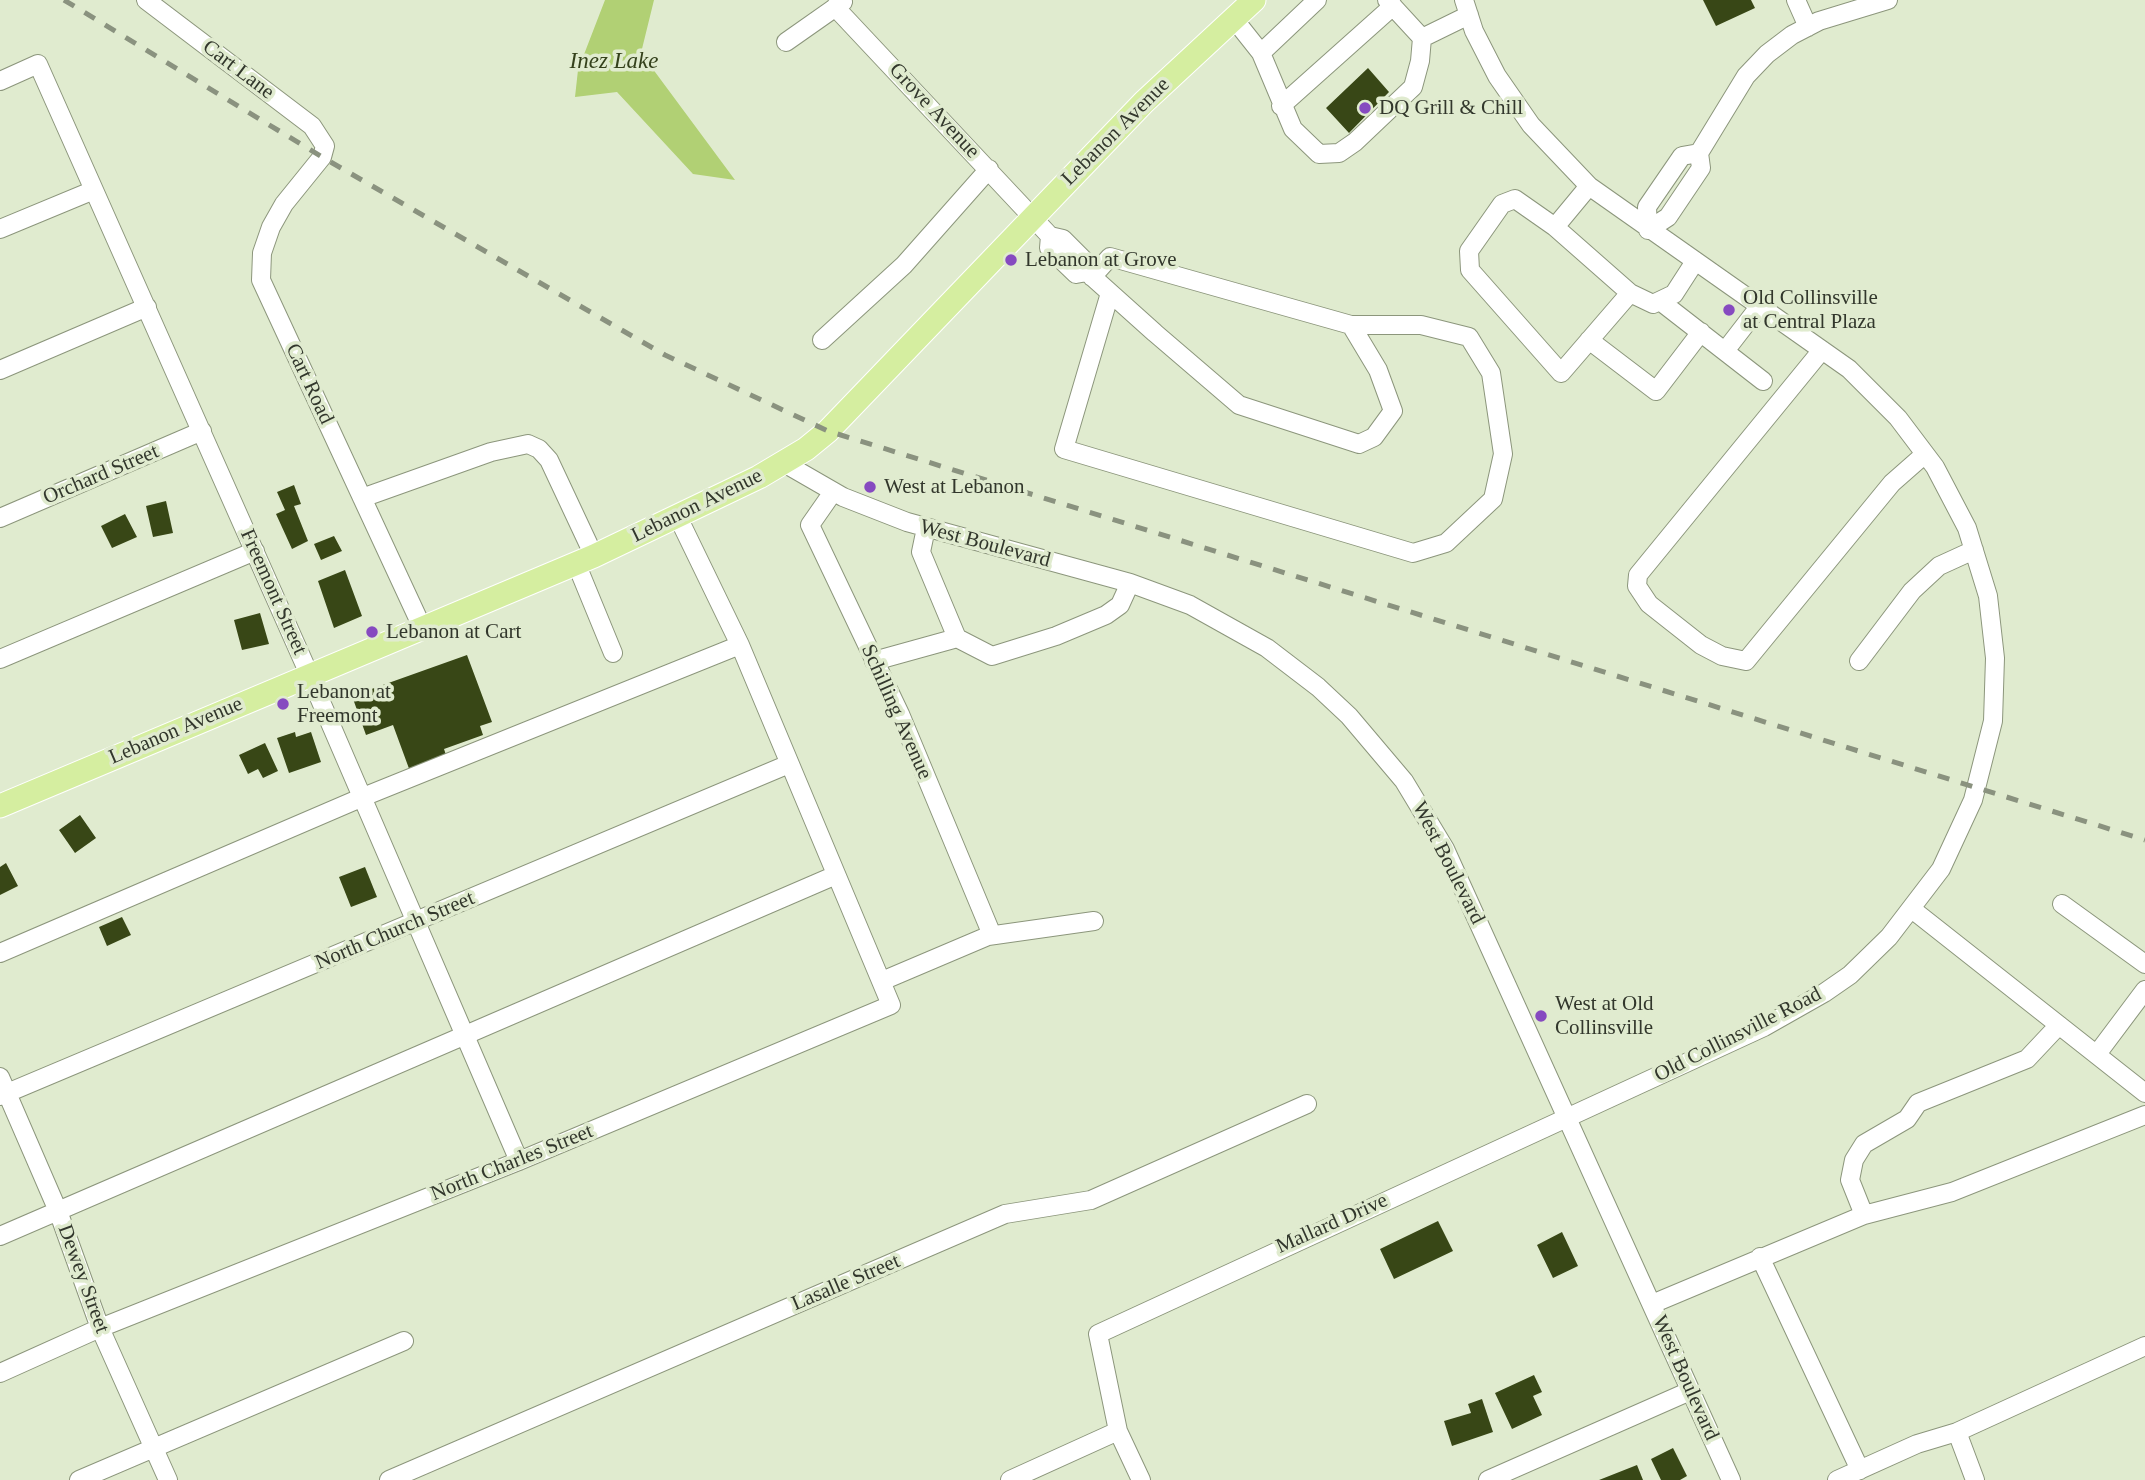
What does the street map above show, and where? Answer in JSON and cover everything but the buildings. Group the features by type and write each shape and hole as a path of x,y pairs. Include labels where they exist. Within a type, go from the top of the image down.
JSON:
{"main road":[{"name":"Lebanon Avenue","path":"0,806 585,559 784,463 828,431 1144,102 1254,0"}],"street":[{"name":"Cart Lane","path":"146,0 312,126 325,146"},
{"path":"1261,53 1317,0"},
{"path":"1796,0 1808,27"},
{"path":"1648,230 1668,217 1700,168 1699,153 1746,76 1767,54 1808,27 1888,0"},
{"path":"786,42 841,3"},
{"name":"Grove Avenue","path":"841,3 1050,236 1049,248 1076,274 1090,274"},
{"path":"1234,19 1261,53 1281,106 1293,130 1319,154 1339,153 1355,142 1413,87 1420,61 1422,37 1390,3 1281,106"},
{"path":"1422,37 1466,8"},
{"name":"Old Collinsville Road","path":"1466,8 1497,76 1531,125 1589,186 1849,369 1898,418 1925,454 1967,528 1988,596 1995,658 1993,721 1977,788 1941,869 1913,910 1856,969 1805,1006 1567,1118"},
{"name":"Freemont Street","path":"0,81 38,64 363,797 519,1161"},
{"name":"Cart Road","path":"325,146 322,157 284,204 271,227 262,253 261,280 422,627"},
{"path":"822,340 904,265 989,169"},
{"path":"1555,227 1589,186"},
{"path":"0,229 94,190"},
{"path":"1630,293 1561,373 1470,270 1469,251 1502,204 1515,200 1555,227 1630,293 1653,304 1674,294 1694,262"},
{"path":"1110,293 1064,449 1413,554 1446,543 1493,499 1503,454 1491,373 1469,337 1421,325 1351,325 1110,257 1090,274 1239,405 1359,444 1374,437 1393,411 1378,370 1351,325"},
{"path":"1660,301 1763,381"},
{"path":"0,369 147,307"},
{"path":"1726,351 1759,307"},
{"path":"1589,341 1657,391 1701,332"},
{"path":"1822,350 1638,575 1637,586 1649,604 1701,645 1722,656 1746,661 1892,483 1925,454"},
{"name":"Orchard Street","path":"0,518 202,431"},
{"path":"362,498 491,452 528,444 539,449 549,460 585,559 613,653"},
{"name":"West Boulevard","path":"784,463 833,492 926,528 1130,583 1203,611 1267,648 1338,705 1386,757 1420,805 1441,842 1731,1480"},
{"name":"Schilling Avenue","path":"833,492 810,525 900,714 992,935 988,936"},
{"path":"677,515 740,645 882,981 988,936 1094,921"},
{"path":"926,528 921,552 957,638 992,656 1056,636 1106,615 1120,604 1130,583"},
{"path":"1859,661 1912,591 1939,566 1974,550"},
{"path":"0,659 255,551"},
{"path":"874,662 957,638"},
{"path":"0,953 363,797 740,645"},
{"name":"North Church Street","path":"2,1089 417,922 789,764"},
{"path":"0,1236 836,875"},
{"path":"2062,904 2145,964"},
{"path":"1913,910 2145,1093"},
{"name":"North Charles Street","path":"0,1373 100,1328 519,1161 891,1005 882,981"},
{"path":"2097,1054 2145,990"},
{"path":"1864,1215 1850,1180 1854,1160 1864,1144 1907,1119 1918,1103 2027,1059 2059,1025"},
{"name":"Dewey Street","path":"2,1089 58,1211 100,1328 168,1480"},
{"name":"Lasalle Street","path":"389,1480 1005,1214 1091,1200 1307,1104"},
{"path":"1652,1304 1864,1215 1952,1192 2145,1115"},
{"name":"Mallard Drive","path":"1118,1431 1098,1334 1290,1242 1567,1118"},
{"path":"1760,1257 1860,1470"},
{"path":"79,1480 404,1341"},
{"path":"1837,1480 1917,1444 1957,1432 2145,1346"},
{"path":"1488,1480 1690,1391"},
{"path":"1010,1480 1118,1431 1141,1480"},
{"path":"1957,1432 1975,1480"}],"water":[{"name":"Inez Lake","path":"605,0 654,0 641,53 735,180 693,174 617,92 575,97 578,70"}],"railway":[{"path":"64,0 322,157 665,355 828,431 2145,840"}],"place":[{"name":"DQ Grill & Chill","path":"1365,108"},
{"name":"Lebanon at Grove","path":"1011,260"},
{"name":"Old Collinsville at Central Plaza","path":"1729,310"},
{"name":"West at Lebanon","path":"870,487"},
{"name":"Lebanon at Cart","path":"372,632"},
{"name":"Lebanon at Freemont","path":"283,704"},
{"name":"West at Old Collinsville","path":"1541,1016"}]}
